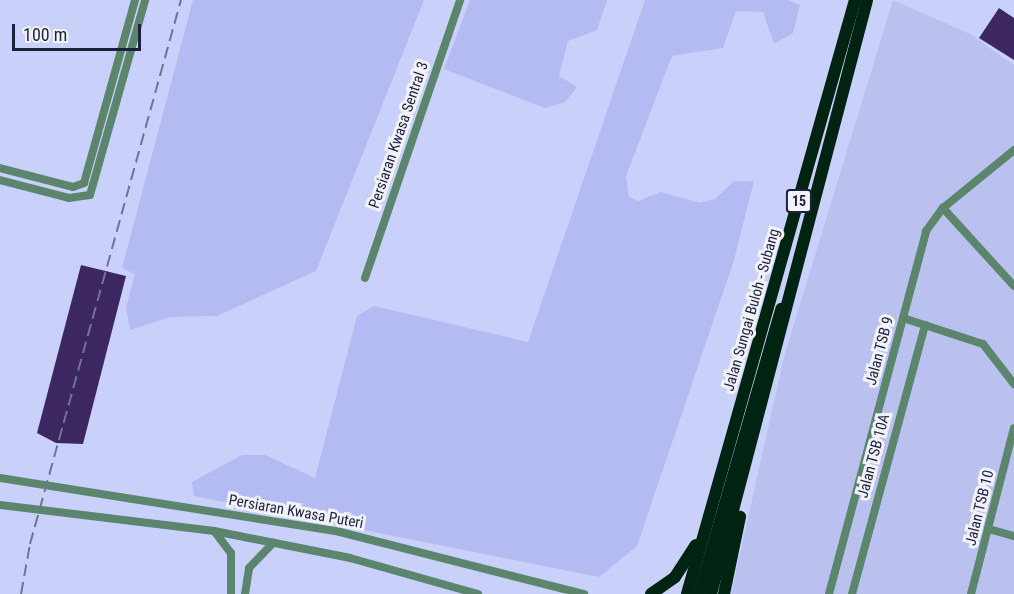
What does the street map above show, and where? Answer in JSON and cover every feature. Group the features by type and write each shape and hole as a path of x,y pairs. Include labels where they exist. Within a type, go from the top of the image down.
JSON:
{"highway":[{"name":"Jalan Sungai Buloh - Subang","path":"687,594 855,0"},
{"name":"15","path":"711,594 867,0"},
{"path":"699,594 804,225 812,215"},
{"path":"724,594 752,469 749,454"},
{"path":"651,594 684,567 707,526"}],"street":[{"path":"90,195 84,183 135,0"},
{"path":"90,195 145,0"},
{"name":"Persiaran Kwasa Sentral 3","path":"365,278 460,0"},
{"name":"Jalan TSB 9","path":"829,594 926,231 944,208 1014,150"},
{"path":"0,168 74,187 84,183"},
{"path":"0,180 69,198 90,195"},
{"path":"944,208 1014,286"},
{"path":"903,318 987,347 1014,384"},
{"name":"Jalan TSB 10A","path":"852,594 925,325"},
{"name":"Jalan TSB 10","path":"971,594 1014,428"},
{"name":"Persiaran Kwasa Puteri","path":"0,478 340,532 584,594"},
{"path":"0,505 214,531 274,543 478,594"},
{"path":"989,528 1014,536"},
{"path":"214,531 231,553 231,594"},
{"path":"245,594 249,568 274,543"}],"shaded area":[{"path":"193,0 424,0 316,271 217,316 170,317 130,330 126,307 135,274 122,268"},
{"path":"470,0 607,0 597,30 568,41 559,76 577,87 565,102 545,108 444,69"},
{"path":"645,0 787,0 800,5 793,33 774,44 763,12 736,11 723,48 672,56 626,176 629,197 638,201 661,192 700,203 715,199 734,181 754,181 734,260 637,546 599,577 194,496 192,482 242,455 265,455 315,478 357,316 374,306 528,342"},
{"path":"893,0 970,34 1014,65 1014,594 731,594 784,357"}],"building":[{"path":"999,8 1014,18 1014,60 979,38"},
{"path":"81,265 126,276 83,444 56,443 37,433"}],"railway":[{"path":"21,594 30,544 181,0"}]}
